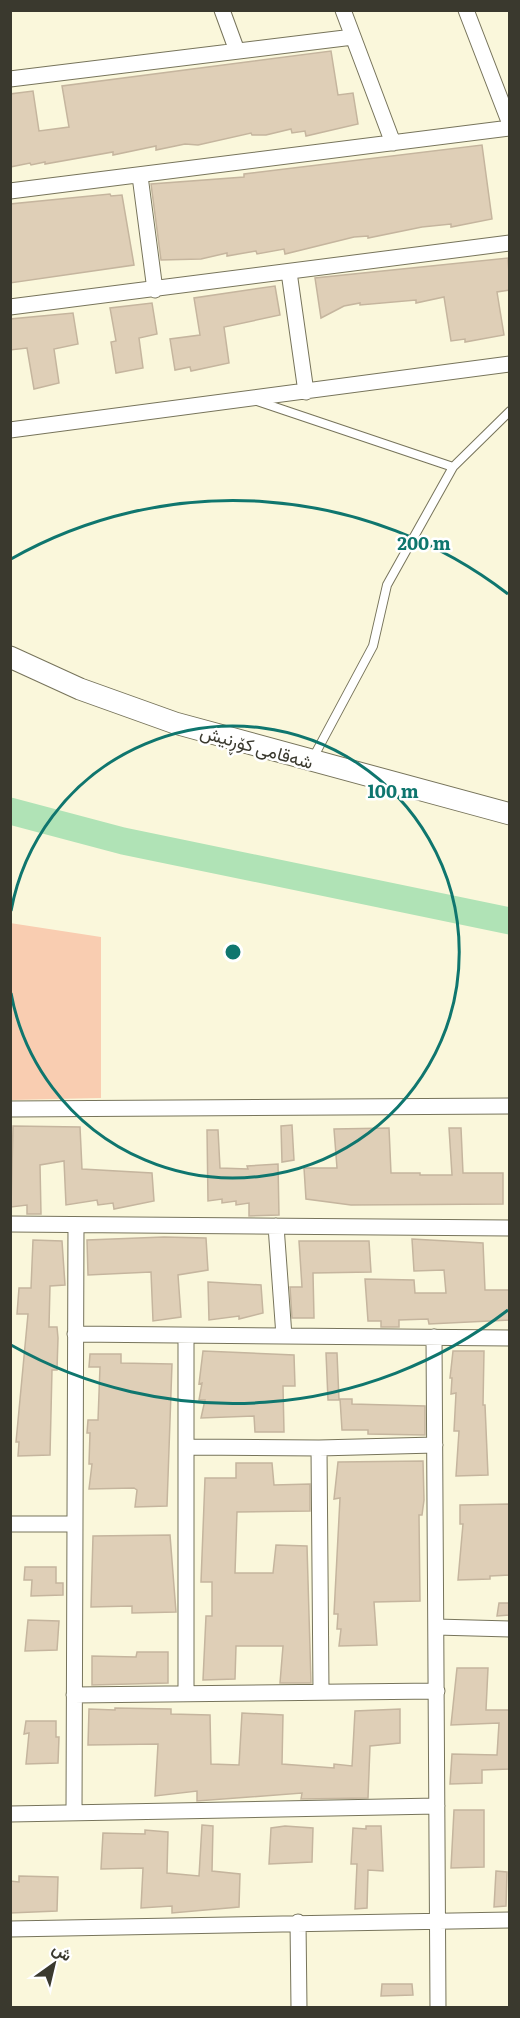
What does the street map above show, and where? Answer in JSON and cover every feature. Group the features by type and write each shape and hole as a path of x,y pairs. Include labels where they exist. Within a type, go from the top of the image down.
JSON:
{"main road":[{"name":"شەقامی کۆڕنیش","path":"10,657 80,689 128,707 311,762 510,814"}],"street":[{"path":"222,10 237,51"},
{"path":"343,10 393,143"},
{"path":"10,191 140,176 510,126 466,10"},
{"path":"10,79 353,37"},
{"path":"140,176 155,290"},
{"path":"10,307 510,243"},
{"path":"289,272 306,392"},
{"path":"10,430 510,364"},
{"path":"10,1109 510,1106"},
{"path":"10,1224 510,1228"},
{"path":"74,1813 76,1225"},
{"path":"276,1226 284,1336"},
{"path":"75,1334 510,1338"},
{"path":"186,1336 186,1693"},
{"path":"434,1337 438,2007"},
{"path":"187,1447 319,1448 435,1444"},
{"path":"319,1448 321,1692"},
{"path":"10,1524 75,1524"},
{"path":"436,1627 510,1629"},
{"path":"74,1695 436,1691"},
{"path":"10,1814 437,1806"},
{"path":"10,1929 298,1922 510,1920"},
{"path":"298,1922 299,2007"}],"lane":[{"path":"252,399 453,467"},
{"path":"311,762 373,646 387,585 453,467 510,411"}],"shaded area":[{"path":"10,923 101,937 101,1098 11,1100"}],"building":[{"path":"331,51 338,95 353,93 358,124 306,136 305,131 292,133 291,129 266,135 252,135 251,133 198,145 185,144 156,150 156,146 113,155 113,152 45,164 45,162 31,165 30,163 10,167 10,94 33,91 39,131 69,127 62,86"},
{"path":"482,145 492,219 451,227 451,224 422,227 368,238 368,236 354,237 285,254 284,249 257,254 256,251 227,256 227,253 201,259 161,260 151,184 244,177 244,174"},
{"path":"110,194 111,196 122,195 134,265 10,283 10,204"},
{"path":"508,258 510,290 497,292 504,335 465,342 465,339 451,341 444,297 416,303 416,300 360,305 360,303 344,306 321,318 315,278"},
{"path":"275,286 280,315 224,327 229,363 191,371 190,367 175,370 170,339 200,335 194,298"},
{"path":"152,303 157,334 139,338 143,368 116,373 111,342 116,341 110,308"},
{"path":"73,313 78,344 54,349 59,383 34,389 27,348 10,350 10,319"},
{"path":"292,1125 294,1160 282,1162 281,1126"},
{"path":"13,1126 80,1127 82,1169 152,1173 154,1201 114,1209 113,1203 98,1205 97,1200 66,1205 64,1161 40,1165 41,1214 27,1214 27,1205 11,1207"},
{"path":"389,1128 391,1173 452,1175 449,1128 461,1128 463,1173 503,1173 503,1204 351,1205 306,1199 304,1168 337,1168 334,1129"},
{"path":"207,1130 218,1130 220,1168 248,1169 247,1166 278,1164 279,1215 249,1216 249,1203 236,1205 236,1201 222,1203 222,1199 208,1201"},
{"path":"206,1238 208,1270 178,1275 181,1317 153,1321 151,1272 88,1275 87,1240"},
{"path":"412,1239 483,1243 485,1290 510,1290 510,1320 429,1324 428,1319 399,1320 399,1327 381,1327 381,1321 368,1321 365,1279 414,1280 415,1293 446,1293 444,1270 414,1271"},
{"path":"33,1240 62,1241 65,1285 50,1286 49,1327 57,1327 58,1338 57,1370 52,1370 50,1455 18,1456 19,1442 16,1442 28,1314 17,1314 19,1288 31,1288"},
{"path":"299,1241 369,1241 371,1272 313,1273 314,1318 292,1318 290,1287 302,1287"},
{"path":"208,1282 261,1285 263,1313 239,1319 239,1316 209,1320"},
{"path":"203,1351 294,1355 295,1386 283,1386 284,1432 255,1432 254,1416 201,1418 205,1400 199,1400"},
{"path":"453,1351 484,1351 483,1405 485,1405 488,1475 456,1476 459,1431 454,1431 456,1393 451,1394"},
{"path":"326,1353 337,1353 339,1400 328,1400"},
{"path":"90,1354 121,1354 121,1363 172,1364 167,1506 135,1507 137,1490 134,1488 89,1489 92,1464 89,1464 88,1420 98,1420 100,1367 89,1367"},
{"path":"340,1399 352,1399 352,1404 425,1406 425,1435 368,1434 368,1430 342,1430"},
{"path":"423,1461 424,1500 422,1515 419,1515 420,1601 374,1602 377,1645 339,1646 341,1629 337,1629 338,1614 334,1614 340,1498 334,1499 338,1462"},
{"path":"236,1463 272,1463 274,1485 310,1484 310,1511 237,1512 235,1573 273,1573 276,1545 307,1546 311,1683 280,1683 283,1646 236,1646 235,1679 203,1680 206,1616 212,1616 212,1582 201,1582 205,1478 236,1478"},
{"path":"510,1504 510,1575 490,1576 490,1579 458,1580 463,1524 460,1524 460,1505"},
{"path":"170,1535 176,1612 132,1613 132,1606 91,1607 93,1536"},
{"path":"25,1567 56,1567 56,1583 63,1583 63,1595 31,1596 32,1580 24,1580"},
{"path":"499,1603 510,1603 510,1615 497,1616"},
{"path":"28,1620 59,1621 57,1650 25,1651"},
{"path":"137,1652 168,1652 168,1683 92,1685 92,1656 136,1657"},
{"path":"457,1668 488,1668 486,1710 510,1710 510,1769 482,1770 482,1783 450,1784 452,1754 497,1755 499,1723 451,1725"},
{"path":"115,1708 171,1709 171,1714 210,1715 211,1764 239,1765 242,1713 283,1715 282,1764 334,1768 334,1764 352,1766 355,1711 400,1709 400,1743 370,1746 368,1798 301,1799 302,1793 197,1801 197,1791 155,1796 158,1744 88,1745 89,1709 115,1710"},
{"path":"26,1721 56,1721 56,1737 59,1737 58,1763 26,1764 29,1733 24,1734"},
{"path":"454,1810 484,1810 484,1867 451,1868"},
{"path":"202,1825 213,1826 212,1871 240,1874 239,1907 172,1913 172,1906 141,1908 143,1868 101,1869 103,1833 145,1834 145,1830 168,1832 167,1873 199,1876"},
{"path":"285,1826 313,1828 312,1862 269,1864 271,1828"},
{"path":"366,1826 381,1826 383,1871 368,1870 367,1908 355,1909 357,1864 351,1864 353,1828 366,1829"},
{"path":"496,1871 507,1872 506,1906 494,1907"},
{"path":"19,1876 58,1877 57,1911 10,1913 10,1881 19,1882"},
{"path":"382,1984 412,1984 413,1995 381,1996"}],"waterway":[{"path":"10,811 123,841 510,921"}]}
